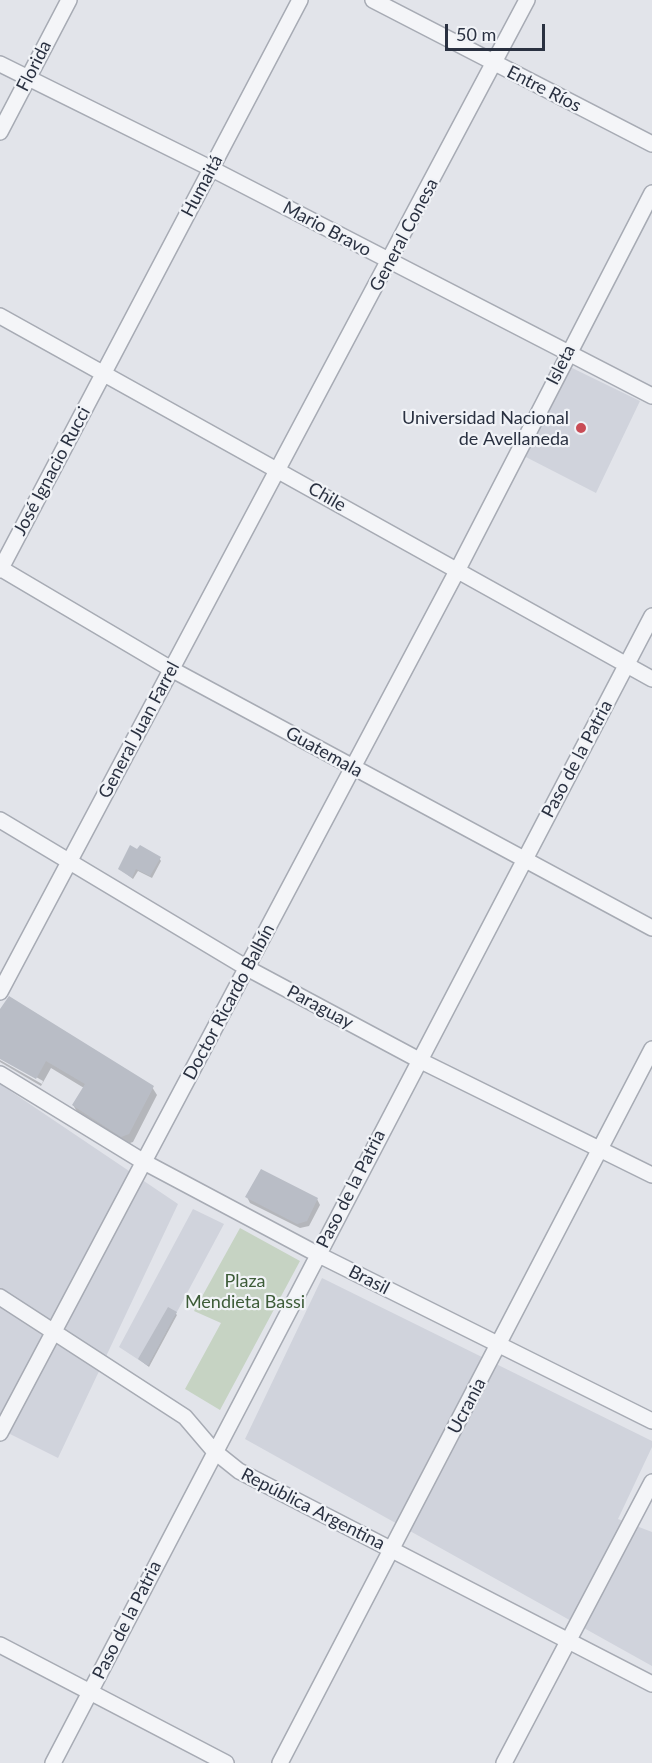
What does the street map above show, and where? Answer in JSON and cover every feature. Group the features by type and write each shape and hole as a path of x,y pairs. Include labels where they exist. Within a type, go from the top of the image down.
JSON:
{"street":[{"name":"Florida","path":"0,132 69,0"},
{"name":"Humaitá","path":"104,372 300,0"},
{"name":"Entre Ríos","path":"373,0 652,144"},
{"name":"General Conesa","path":"279,470 527,0"},
{"name":"Mario Bravo","path":"0,64 212,169 652,396"},
{"name":"Isleta","path":"457,571 652,193"},
{"name":"Chile","path":"0,316 652,679"},
{"name":"José Ignacio Rucci","path":"0,569 104,372"},
{"name":"General Juan Farrel","path":"0,992 279,470"},
{"name":"Guatemala","path":"0,569 171,669 351,768 652,928"},
{"name":"Doctor Ricardo Balbín","path":"0,1433 457,571"},
{"name":"Paso de la Patria","path":"52,1763 652,616"},
{"name":"Paraguay","path":"0,820 247,968 419,1060 600,1147 652,1175"},
{"name":"Ucrania","path":"280,1763 652,1049"},
{"name":"Brasil","path":"0,1074 144,1162 317,1254 652,1420"},
{"name":"República Argentina","path":"0,1297 185,1417 214,1451 238,1471 652,1684"},
{"path":"504,1763 652,1482"},
{"path":"0,1645 226,1763"}],"shaded area":[{"name":"Universidad Nacional de Avellaneda","path":"566,365 640,401 596,493 520,454"},
{"path":"0,1084 178,1204 58,1458 0,1429"},
{"path":"193,1209 224,1224 148,1366 119,1347"},
{"path":"322,1278 652,1441 652,1447 618,1519 652,1532 652,1666 245,1439"}],"green space":[{"name":"Plaza Mendieta Bassi","path":"240,1228 300,1261 220,1410 185,1389 221,1323 194,1311"}],"building":[{"path":"130,845 137,849 140,845 161,857 150,876 136,869 132,878 118,869"},
{"path":"9,996 154,1086 129,1134 121,1137 72,1105 85,1084 46,1061 36,1079 0,1059 0,1009"},
{"path":"261,1169 318,1198 307,1221 297,1224 245,1197"},
{"path":"168,1307 177,1312 148,1366 138,1359"}],"place":[{"name":"Universidad Nacional de Avellaneda","path":"581,428"}]}
